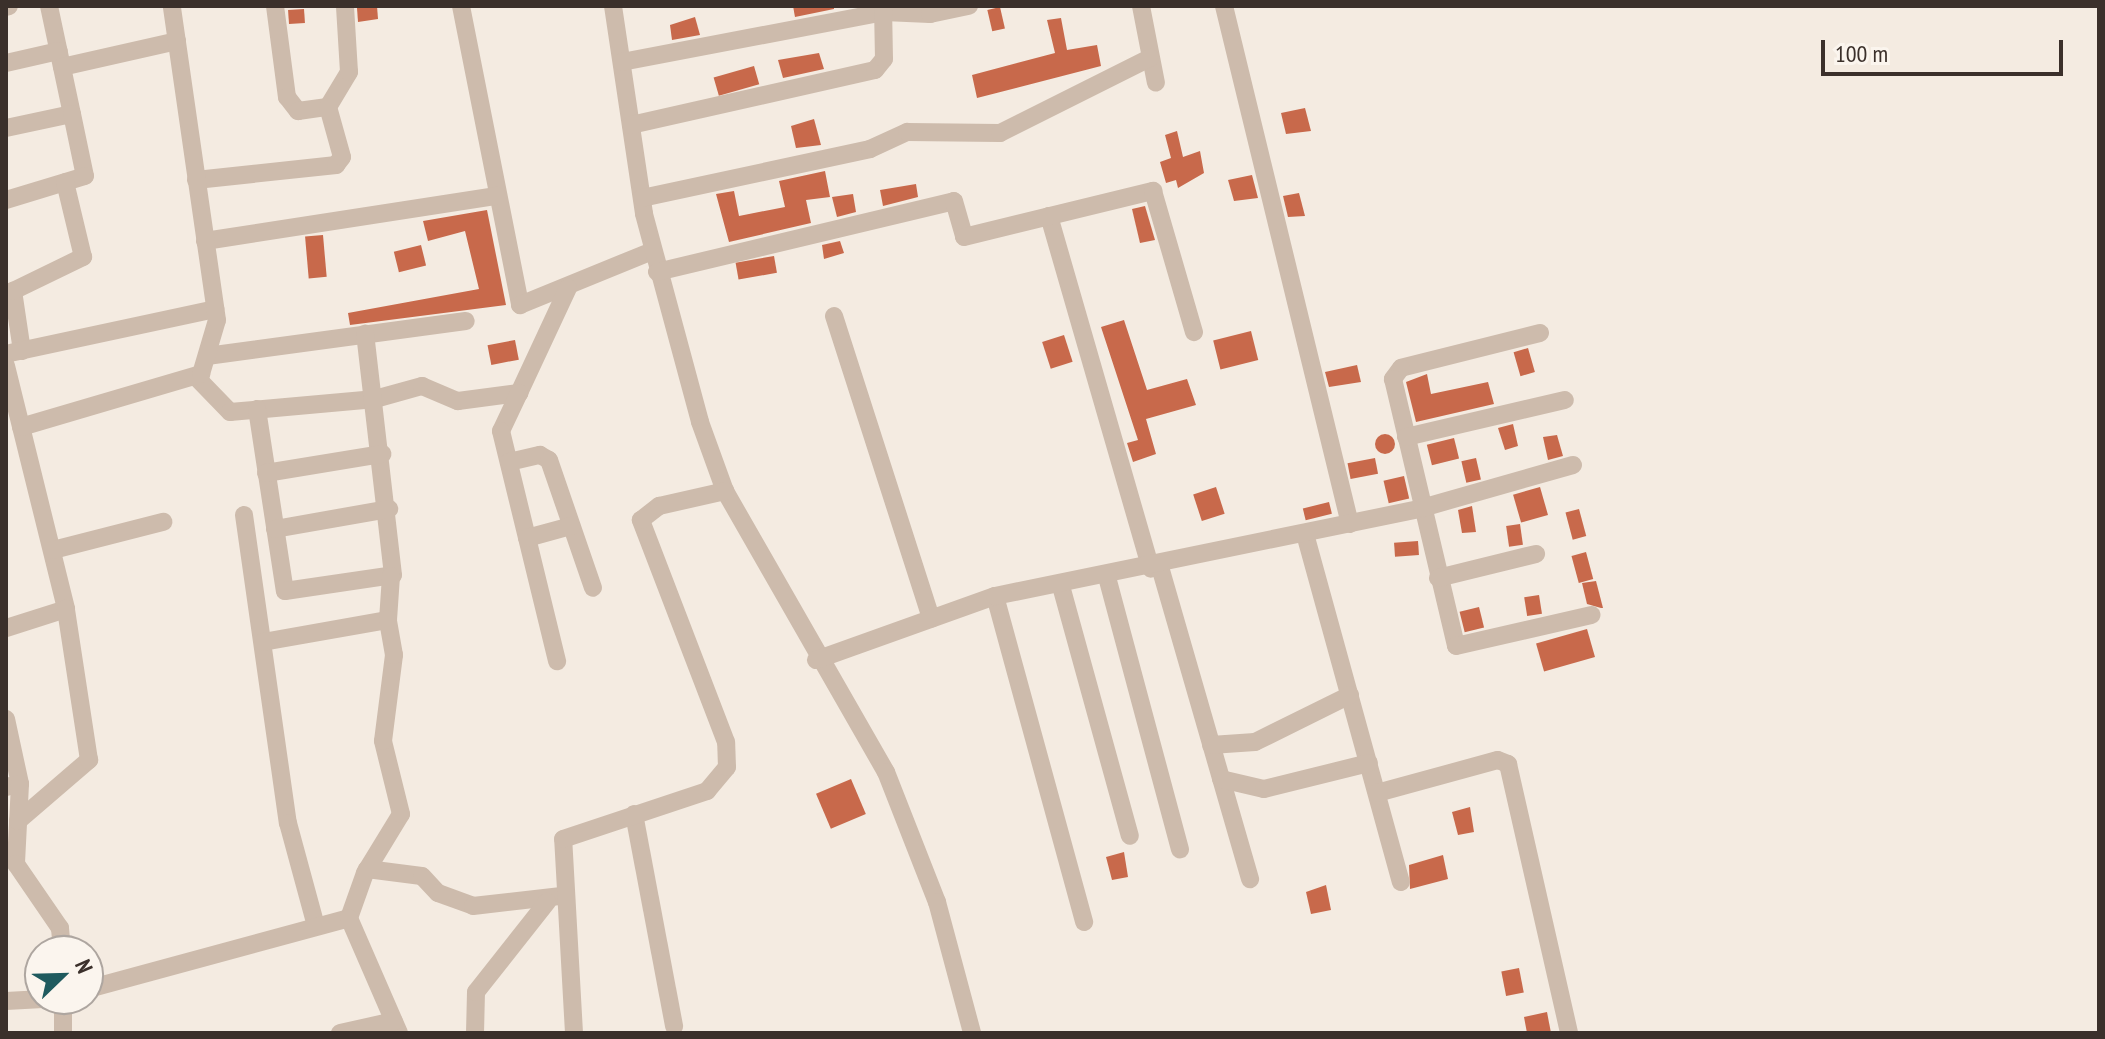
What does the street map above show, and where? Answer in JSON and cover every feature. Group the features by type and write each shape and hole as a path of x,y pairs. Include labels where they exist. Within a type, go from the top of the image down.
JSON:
{"street":[{"path":"6,200 85,176 49,6"},
{"path":"172,6 215,309 207,356 198,379"},
{"path":"275,6 290,105 328,107"},
{"path":"196,180 336,165 342,157 328,107 351,61 345,6"},
{"path":"461,6 520,305 568,288 652,251"},
{"path":"613,6 652,251 725,491 816,660 863,729 908,823 972,1033"},
{"path":"622,62 883,9 930,14 969,6"},
{"path":"1141,6 1156,83"},
{"path":"1224,6 1350,524"},
{"path":"631,125 875,70 884,59 883,9"},
{"path":"6,63 60,59 177,41"},
{"path":"642,198 870,149 899,134 1000,133 1150,58"},
{"path":"6,128 72,114"},
{"path":"65,182 83,257 13,291 14,353 215,309"},
{"path":"657,272 954,201 964,237 1153,191 1194,332"},
{"path":"205,241 497,196"},
{"path":"1049,216 1250,879"},
{"path":"557,661 501,431 568,288"},
{"path":"834,316 931,619"},
{"path":"207,356 466,321"},
{"path":"1540,333 1394,372 1422,508 1456,646 1591,615"},
{"path":"340,1033 397,1027 349,918 367,869 401,814 383,741 394,655 388,620 391,576 396,569 365,334"},
{"path":"6,366 66,609 89,760 18,821"},
{"path":"198,379 227,410 375,399 422,386 458,401 519,393"},
{"path":"21,427 198,379"},
{"path":"1406,437 1565,400"},
{"path":"257,409 285,591 391,576"},
{"path":"266,473 382,454"},
{"path":"509,462 544,456 593,588"},
{"path":"816,660 995,596 1155,568 1422,508 1573,465"},
{"path":"574,1033 554,899 563,839 707,791 727,767 726,742 641,520 659,506 725,491"},
{"path":"275,529 389,509"},
{"path":"244,515 288,823 316,926"},
{"path":"53,550 163,522"},
{"path":"527,538 571,526"},
{"path":"1305,534 1401,882"},
{"path":"1438,578 1536,554"},
{"path":"1107,577 1180,849"},
{"path":"1061,586 1130,836"},
{"path":"995,596 1084,922"},
{"path":"6,628 66,609"},
{"path":"263,642 388,620"},
{"path":"1211,745 1255,742 1350,695"},
{"path":"6,719 18,821 13,877 60,928 61,935"},
{"path":"1377,793 1498,760 1508,764 1569,1033"},
{"path":"1221,779 1264,789 1369,763"},
{"path":"634,814 674,1026"},
{"path":"367,869 422,876 438,893 473,906 554,899"},
{"path":"475,1033 476,992 554,899"},
{"path":"104,985 349,918"}],"building":[{"path":"377,6 378,19 358,22 357,8"},
{"path":"793,6 834,6 834,9 795,17"},
{"path":"1000,7 1005,28 992,31 987,10"},
{"path":"304,9 305,23 289,24 288,10"},
{"path":"695,17 700,35 672,40 670,25"},
{"path":"1061,18 1067,50 1097,45 1101,66 977,98 972,75 1055,53 1047,20"},
{"path":"819,53 824,69 783,78 778,60"},
{"path":"754,66 759,84 719,96 714,78"},
{"path":"1305,108 1311,131 1286,134 1281,113"},
{"path":"814,119 821,145 796,148 791,126"},
{"path":"1177,131 1183,157 1200,151 1204,173 1178,188 1176,180 1166,183 1160,162 1171,158 1165,135"},
{"path":"825,171 830,197 806,200 811,223 729,242 716,194 734,191 739,216 785,207 779,181"},
{"path":"1252,175 1258,198 1234,201 1228,180"},
{"path":"916,184 918,197 883,206 880,190"},
{"path":"1299,193 1305,216 1288,217 1283,196"},
{"path":"853,194 856,212 837,217 832,197"},
{"path":"1145,206 1155,240 1140,243 1132,209"},
{"path":"487,210 506,305 350,325 348,313 479,289 465,231 428,241 423,221"},
{"path":"323,235 327,277 309,278 305,237"},
{"path":"840,241 844,253 824,259 822,245"},
{"path":"421,245 426,265 399,272 394,252"},
{"path":"774,256 777,273 739,280 736,263"},
{"path":"1124,320 1147,390 1187,379 1196,405 1146,419 1156,454 1133,462 1127,443 1138,440 1101,327"},
{"path":"1251,331 1258,360 1220,370 1213,340"},
{"path":"1064,335 1073,362 1051,369 1042,342"},
{"path":"515,340 519,360 491,365 488,345"},
{"path":"1528,348 1535,372 1520,376 1514,352"},
{"path":"1357,365 1361,382 1329,387 1325,372"},
{"path":"1427,374 1431,394 1488,382 1494,404 1416,422 1406,382"},
{"path":"1513,424 1518,446 1505,450 1498,428"},
{"path":"1385,434 1392,437 1395,444 1392,451 1385,454 1378,451 1375,444 1378,437"},
{"path":"1557,435 1563,456 1548,460 1543,437"},
{"path":"1454,438 1459,458 1432,465 1427,445"},
{"path":"1375,458 1378,474 1351,479 1348,463"},
{"path":"1476,458 1481,479 1466,483 1461,461"},
{"path":"1404,476 1409,498 1389,503 1384,481"},
{"path":"1216,487 1225,514 1202,521 1193,494"},
{"path":"1540,487 1548,515 1521,523 1513,495"},
{"path":"1329,502 1332,514 1306,520 1303,509"},
{"path":"1472,506 1476,532 1462,533 1458,510"},
{"path":"1579,509 1586,536 1573,540 1565,513"},
{"path":"1520,524 1523,545 1509,547 1506,526"},
{"path":"1418,541 1419,555 1395,557 1394,543"},
{"path":"1586,552 1593,579 1579,583 1572,556"},
{"path":"1596,581 1603,608 1587,604 1582,583"},
{"path":"1539,595 1542,614 1527,616 1524,597"},
{"path":"1479,607 1484,627 1465,632 1460,612"},
{"path":"1587,629 1595,657 1544,671 1536,644"},
{"path":"851,779 866,814 831,829 816,794"},
{"path":"1470,807 1474,832 1458,835 1452,812"},
{"path":"1124,852 1128,877 1112,880 1106,857"},
{"path":"1443,855 1448,879 1410,889 1409,865"},
{"path":"1326,885 1331,910 1311,914 1306,892"},
{"path":"1519,968 1524,993 1506,996 1501,971"},
{"path":"1547,1012 1551,1033 1527,1033 1524,1017"}]}
